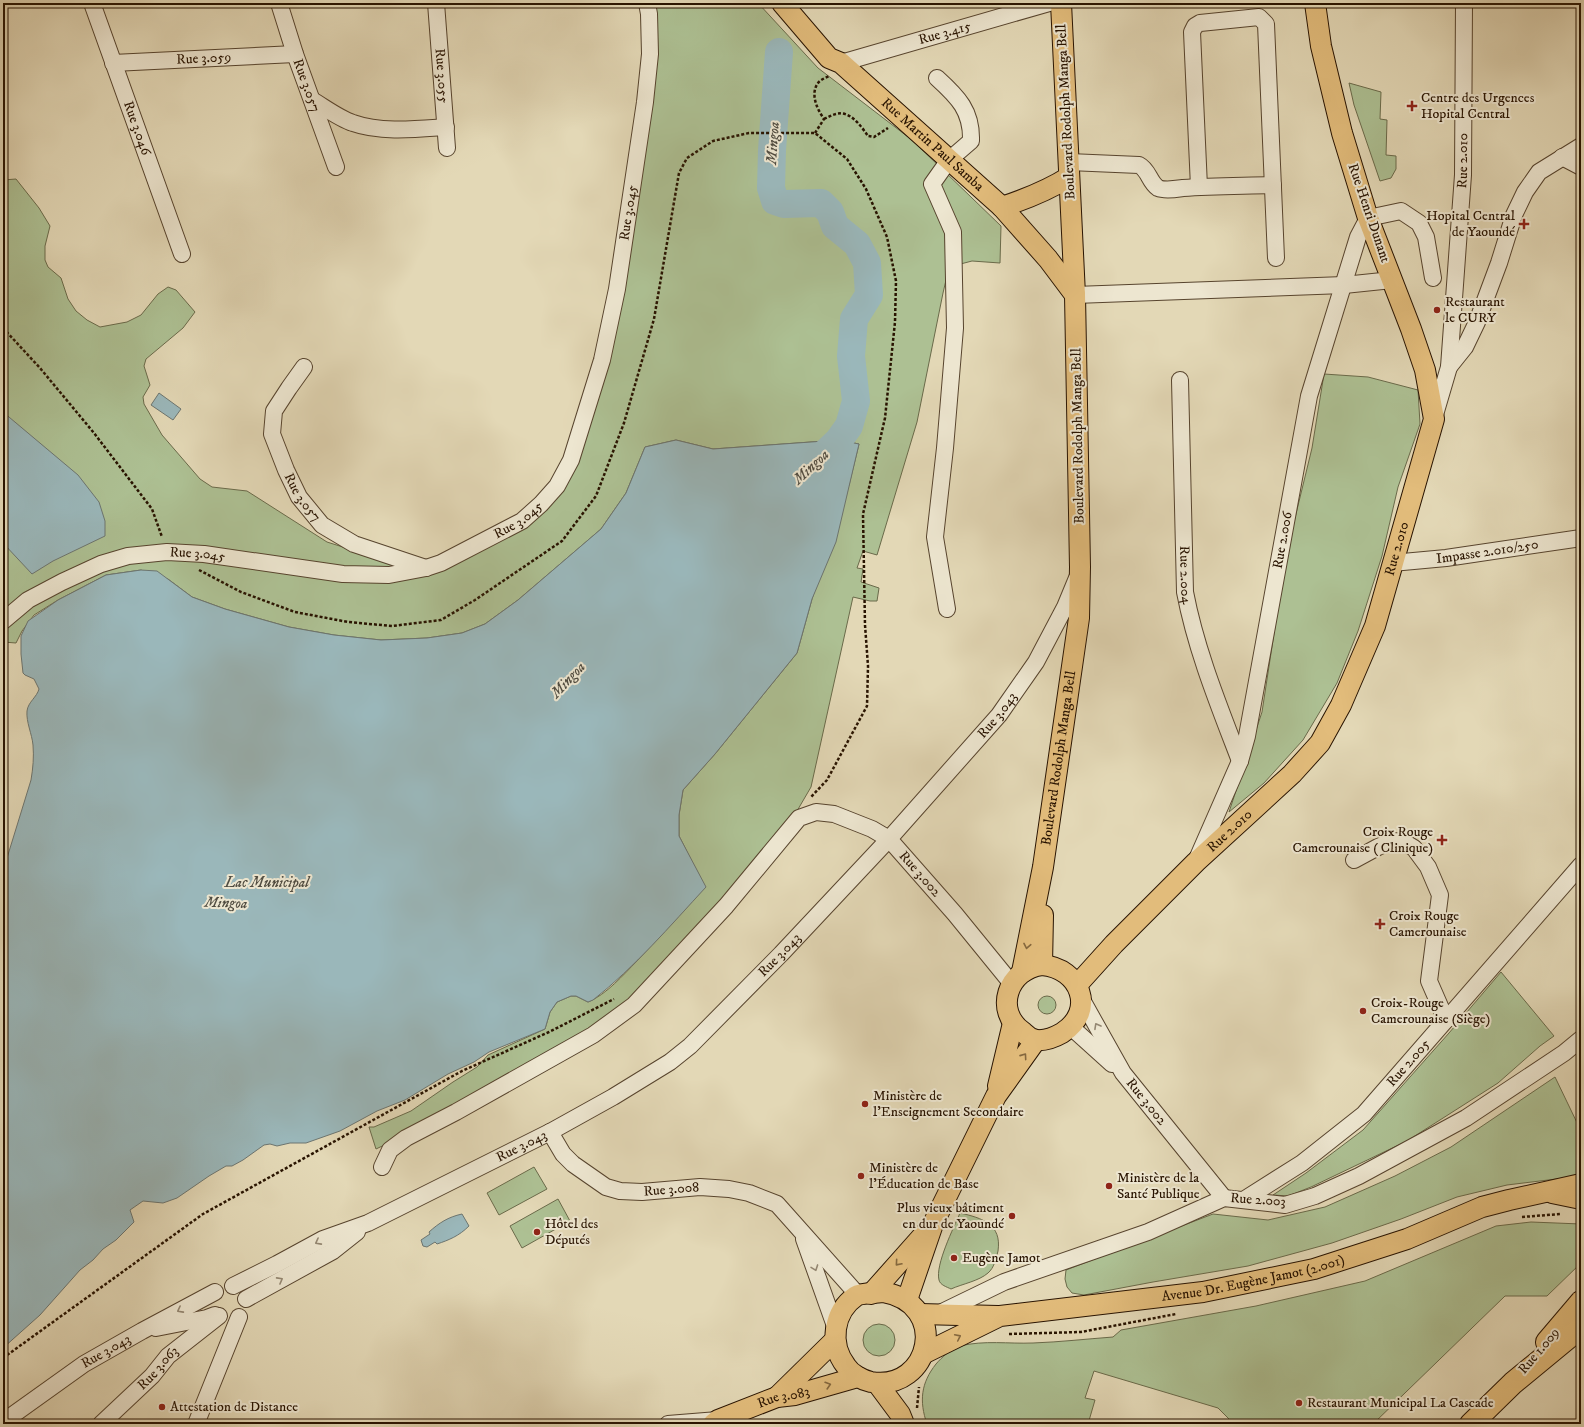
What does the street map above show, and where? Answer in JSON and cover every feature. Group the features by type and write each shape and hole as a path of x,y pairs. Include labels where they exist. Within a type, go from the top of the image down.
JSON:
{"highway":[{"name":"Rue 1.009","path":"1513,1383 1581,1302"},
{"path":"1471,1424 1513,1383 1581,1327"}],"main road":[{"name":"Rue Martin Paul Samba","path":"782,3 829,58 842,65 1002,207 1048,259 1075,296"},
{"name":"Boulevard Rodolph Manga Bell","path":"1043,867 1079,618 1080,567 1075,296 1061,3"},
{"name":"Rue Henri Dunant","path":"1315,3 1321,46 1342,133 1368,218 1425,370 1434,419"},
{"path":"1002,207 1036,196 1052,188 1069,169"},
{"name":"Rue 2.010","path":"1079,992 1114,944 1196,862 1292,774 1320,743 1341,705 1375,626 1434,419"},
{"path":"1042,965 1043,867"},
{"path":"1017,978 1043,867"},
{"path":"1062,970 1114,944"},
{"path":"1042,965 1052,966 1062,970 1070,976 1079,992 1079,1014 1071,1027 1054,1038 1036,1040 1019,1029 1013,1023 1007,1003 1008,993 1017,978 1028,968 1042,965"},
{"path":"996,1096 1013,1023"},
{"path":"777,1397 835,1333 844,1307 864,1295 933,1224 996,1096 1036,1040"},
{"path":"1546,1192 1581,1184"},
{"name":"Avenue Dr. Eugène Jamot (2.001)","path":"923,1354 1000,1316 1203,1292 1314,1269 1407,1239 1482,1207 1546,1192 1581,1199"},
{"path":"835,1333 838,1355 846,1367 858,1377 867,1381 877,1383 892,1382 906,1375 916,1366 923,1354 926,1341 922,1310 933,1224"},
{"path":"864,1295 883,1292 896,1294 922,1310 1000,1316"},
{"path":"902,1419 906,1375"},
{"name":"Rue 3.083","path":"715,1422 777,1397 795,1395 858,1377"},
{"path":"877,1383 902,1419"}],"street":[{"name":"Rue 3.046","path":"92,3 182,254"},
{"name":"Rue 3.057","path":"279,3 295,54 336,167"},
{"name":"Rue 3.055","path":"436,3 447,148"},
{"name":"Rue 3.045","path":"3,621 28,600 101,564 128,556 167,552 204,554 343,574 389,576 426,568 441,563 522,521 557,486 571,460 602,360 617,289 644,110 649,62 649,14 647,3"},
{"name":"Rue 3.415","path":"842,65 1049,3"},
{"name":"Rue 2.010","path":"1434,419 1449,367 1463,175 1464,3"},
{"path":"1199,187 1192,32 1194,26 1200,22 1260,17 1266,24 1276,258"},
{"name":"Rue 3.059","path":"113,63 295,54"},
{"path":"936,78 954,94 964,107 971,127 971,141 950,160 932,184 953,232 955,328 945,448 935,537 947,609"},
{"path":"312,100 352,123 383,129 413,130 446,126"},
{"path":"1449,367 1465,347 1477,322 1499,263 1514,215 1526,192 1539,172 1581,146"},
{"path":"1562,157 1581,167"},
{"path":"1069,169 1138,165 1143,167 1153,183 1159,188 1166,189 1273,185"},
{"path":"1368,218 1401,211 1419,223 1426,237 1433,278"},
{"name":"Rue 2.006","path":"1196,862 1240,761 1248,736 1309,396 1358,237 1368,218"},
{"path":"1075,296 1344,285 1392,280"},
{"name":"Rue 3.057","path":"304,367 274,411 272,434 286,470 299,497 322,524 354,544 426,568"},
{"name":"Rue 2.004","path":"1180,380 1185,592 1190,619 1208,675 1240,761"},
{"name":"Impasse 2.010/250","path":"1392,562 1446,558 1581,538"},
{"name":"Rue 3.043","path":"232,1286 323,1239 368,1223 550,1132 613,1098 670,1062 690,1046 781,954 889,839 999,715 1032,668 1065,607 1074,588 1080,567"},
{"name":"Rue 3.002","path":"382,1167 390,1150 406,1138 456,1112 593,1035 634,1005 726,906 799,818 816,812 834,814 872,829 889,839 955,914 1017,978"},
{"path":"1354,860 1393,841 1404,842 1414,848 1428,866 1440,895 1429,981 1446,1020"},
{"name":"Rue 2.005","path":"1245,1199 1302,1163 1364,1114 1581,865"},
{"name":"Rue 3.002","path":"1079,992 1123,1073 1224,1198"},
{"path":"1071,1027 1123,1073"},
{"name":"Rue 2.003","path":"922,1310 1148,1232 1224,1198 1245,1199 1285,1205 1315,1196 1359,1176 1466,1118 1564,1053 1581,1039"},
{"name":"Rue 3.008","path":"550,1132 563,1154 573,1164 606,1187 620,1191 642,1192 700,1187 729,1189 777,1204 802,1232 864,1295"},
{"name":"Rue 3.043","path":"246,1299 333,1251 368,1223"},
{"path":"802,1232 835,1333"},
{"path":"142,1331 219,1316 232,1320 244,1312 246,1306 244,1293 239,1288 232,1286 226,1286 215,1292 212,1303 219,1316 228,1345"},
{"name":"Rue 3.043","path":"3,1422 84,1364 215,1292"},
{"name":"Rue 3.063","path":"101,1424 152,1376 168,1356 219,1316"},
{"path":"196,1424 239,1316"},
{"path":"668,1424 715,1422"}],"path":[{"path":"824,119 818,112 814,94 818,82 842,65"},
{"path":"815,134 824,119 837,113 849,116 859,123 868,136 874,137 887,130 898,116"},
{"path":"3,328 40,368 84,421 152,509 167,552"},
{"path":"806,803 827,780 867,706 868,666"},
{"path":"3,1358 203,1214 462,1071 549,1032 616,998"}],"green space":[{"path":"661,3 758,3 818,68 912,140 1001,226 1000,263 972,261 949,267 917,422 877,555 863,551 857,568 863,569 861,582 879,588 877,601 853,597 811,787 797,811 724,901 632,1000 593,1029 454,1112 376,1149 369,1127 374,1127 411,1111 477,1067 488,1055 545,1029 550,1012 557,1002 571,996 576,996 588,1002 595,999 614,984 637,961 705,887 679,836 679,815 683,790 715,754 797,653 812,599 849,485 859,444 839,440 713,449 676,440 645,447 626,493 601,529 518,600 485,624 462,633 427,638 381,640 334,635 289,627 225,609 192,597 168,579 141,570 106,575 58,600 34,615 22,631 16,643 3,642 3,180 16,179 39,208 50,226 45,246 45,260 48,267 61,278 68,299 76,311 87,320 100,327 127,322 141,315 158,294 168,287 176,290 195,312 183,328 146,359 144,366 150,385 143,397 144,404 162,435 200,479 212,487 247,491 327,542 368,555 447,561 561,487 590,413 633,184 648,10"},
{"path":"1349,83 1381,92 1380,119 1387,120 1386,155 1396,156 1396,169 1391,178 1380,181 1354,105"},
{"path":"1324,374 1368,377 1418,390 1420,424 1398,487 1382,556 1358,631 1337,683 1303,740 1264,783 1229,812 1262,712 1286,555 1312,448"},
{"path":"1501,972 1554,1036 1540,1046 1498,1083 1407,1141 1311,1187 1288,1196 1273,1195 1306,1173 1363,1130"},
{"path":"1043,996 1051,996 1056,1001 1054,1012 1051,1014 1043,1014 1038,1009 1038,1001"},
{"path":"1555,1077 1581,1131 1581,1176 1507,1185 1457,1197 1401,1219 1332,1243 1248,1266 1084,1295 1072,1293 1067,1287 1065,1279 1066,1270 1213,1214 1268,1220 1325,1207 1395,1176 1451,1147"},
{"path":"534,1167 547,1189 499,1215 487,1193"},
{"path":"558,1199 570,1221 522,1248 510,1226"},
{"path":"960,1213 983,1220 994,1228 997,1234 998,1251 996,1260 988,1273 975,1280 951,1289 941,1283 939,1280 939,1273 942,1256"},
{"path":"1531,1222 1581,1224 1581,1263 1547,1296 1505,1296 1373,1424 1234,1424 1218,1408 1094,1371 1085,1398 1095,1400 1088,1424 927,1424 924,1416 922,1400 924,1385 927,1378 941,1359 950,1351 960,1346 978,1343 1033,1343 1113,1337 1121,1330 1256,1306 1365,1281 1496,1226"},
{"path":"876,1324 882,1324 891,1328 895,1340 891,1352 882,1356 876,1356 867,1352 863,1343 863,1337 867,1328"}],"water":[{"path":"159,393 181,409 173,420 151,405"},
{"path":"3,412 78,475 99,502 105,521 105,536 53,561 32,574 3,543"},
{"name":"Lac Municipal","path":"676,440 713,449 839,440 859,444 836,542 812,599 797,653 715,754 683,790 679,815 679,836 706,887 638,960 593,1000 588,1002 576,996 571,996 557,1002 550,1012 545,1029 489,1052 474,1062 448,1074 405,1100 377,1111 340,1131 306,1143 290,1143 277,1146 270,1144 264,1145 243,1160 232,1166 226,1166 209,1176 177,1198 163,1203 143,1201 130,1210 134,1222 116,1240 103,1249 93,1260 80,1270 40,1315 3,1348 3,871 31,780 33,767 33,745 27,719 27,711 39,689 34,679 23,673 21,636 28,621 58,600 106,575 141,570 157,571 192,597 225,609 289,627 334,635 381,640 427,638 462,633 485,624 518,600 601,529 626,493 645,447"},
{"path":"462,1214 469,1226 458,1235 446,1241 437,1244 435,1242 427,1247 423,1246 421,1240 430,1234 429,1232 440,1223"}],"waterway":[{"name":"Mingoa","path":"779,52 772,150 771,188 775,201 784,204 821,203 830,212 835,226 857,244 867,263 869,295 854,319 851,356 856,401 849,426 839,440 812,466"}],"place":[{"name":"Centre des Urgences Hopital Central","path":"1412,106"},
{"name":"Hopital Central de Yaoundé","path":"1524,224"},
{"name":"Restaurant le CURY","path":"1437,310"},
{"name":"Croix Rouge Camerounaise ( Clinique)","path":"1442,840"},
{"name":"Croix Rouge Camerounaise","path":"1380,924"},
{"name":"Croix-Rouge Camerounaise (Siège)","path":"1363,1011"},
{"name":"Ministère de l'Enseignement Secondaire","path":"865,1104"},
{"name":"Ministère de l'Éducation de Base","path":"861,1176"},
{"name":"Ministère de la Santé Publique","path":"1109,1186"},
{"name":"Plus vieux bâtiment en dur de Yaoundé","path":"1012,1216"},
{"name":"Hôtel des Députés","path":"537,1232"},
{"name":"Eugène Jamot","path":"954,1258"},
{"name":"Restaurant Municipal La Cascade","path":"1299,1403"},
{"name":"Attestation de Distance","path":"162,1407"}]}
